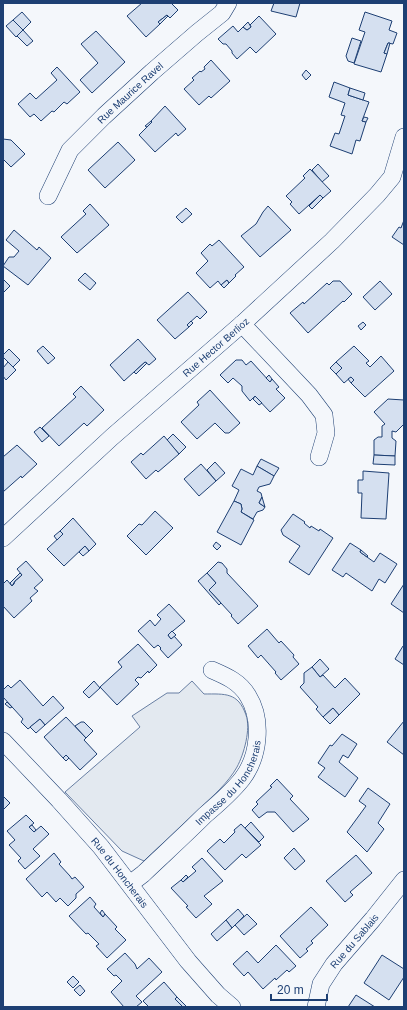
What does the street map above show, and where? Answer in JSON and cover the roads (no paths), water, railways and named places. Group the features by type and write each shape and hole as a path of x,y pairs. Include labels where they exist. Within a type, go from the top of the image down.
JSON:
{"street":[{"name":"Rue Maurice Ravel","path":"48,196 70,150 104,116 152,72 222,13 228,3"},
{"name":"Rue Hector Berlioz","path":"3,538 112,437 242,324 332,241 378,195 392,177 404,138"},
{"path":"242,324 309,395 324,415 326,433 319,457"},
{"name":"Impasse du Honcherais","path":"130,884 143,874 227,795 242,779 252,763 256,746 257,728 255,710 248,695 232,679 212,670"},
{"name":"Rue du Honcherais","path":"3,740 101,847 188,961 218,995 232,1007"},
{"name":"Rue du Sablais","path":"316,1007 321,984 334,964 404,880"}]}
